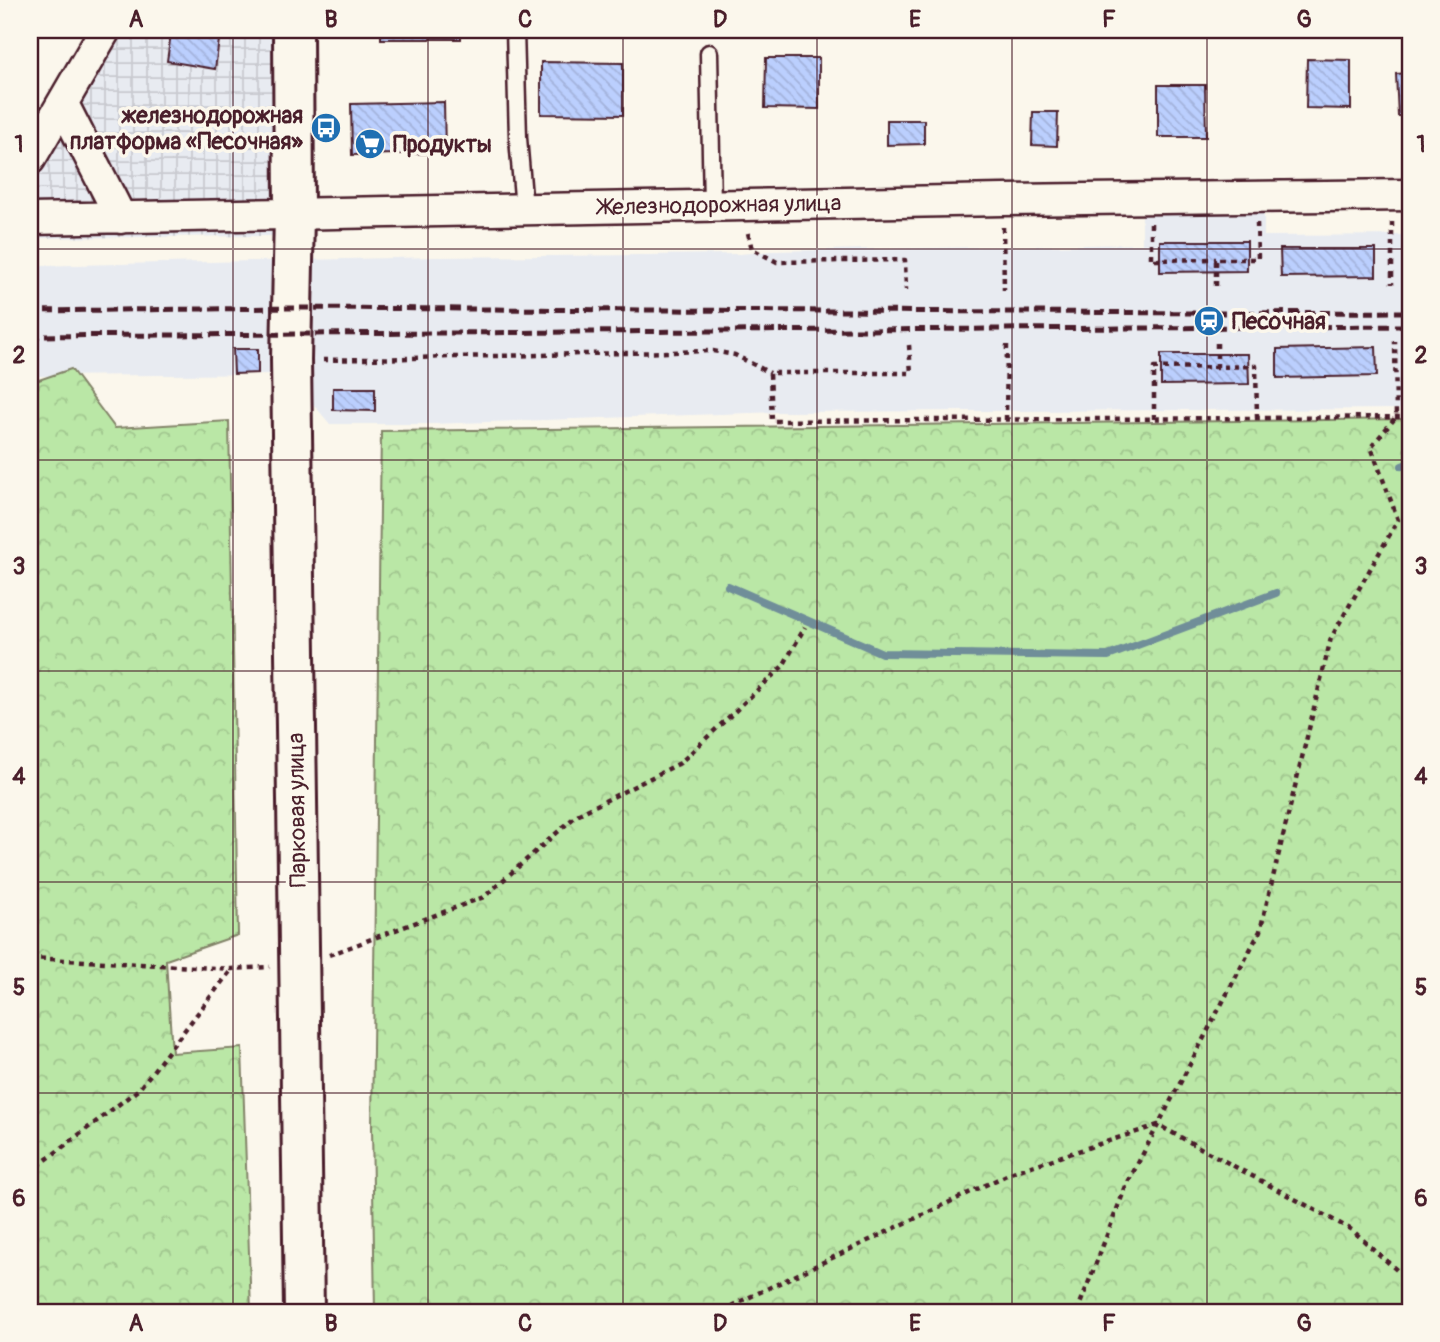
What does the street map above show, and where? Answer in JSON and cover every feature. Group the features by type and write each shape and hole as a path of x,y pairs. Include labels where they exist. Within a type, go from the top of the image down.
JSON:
{"main road":[{"name":"Парковая улица","path":"293,30 292,308 304,1312"}],"street":[{"path":"30,159 105,30"},
{"path":"63,104 121,218"},
{"name":"Железнодорожная улица","path":"30,219 1410,195"}],"lane":[{"path":"515,30 518,138 524,209"},
{"path":"709,53 725,206"}],"path":[{"path":"1151,260 1258,259 1257,197"},
{"path":"1003,200 1004,289"},
{"path":"725,206 752,249 777,262 905,260 906,290"},
{"path":"1392,284 1393,257"},
{"path":"1216,259 1216,286"},
{"path":"1077,1312 1126,1186 1260,931 1331,638 1398,520 1371,447 1396,417 1395,341"},
{"path":"1217,343 1217,367"},
{"path":"322,360 713,351 736,355 770,373 911,373 909,345"},
{"path":"1006,419 1007,345"},
{"path":"1154,419 1154,368 1256,366 1257,418"},
{"path":"770,373 772,421 1410,417"},
{"path":"30,958 232,968 299,967 484,897 577,815 680,763 783,666 805,627"},
{"path":"30,1172 139,1089 232,968"},
{"path":"723,1312 1013,1172 1158,1125 1352,1230 1410,1282"}],"shaded area":[{"path":"123,30 273,30 274,236 30,238 30,172"},
{"path":"1264,213 1264,236 1410,235 1410,409 778,412 431,424 330,424 288,374 30,376 30,266 1142,244 1142,214"}],"green space":[{"path":"71,369 115,428 229,421 238,935 166,960 172,1053 242,1048 251,1312 30,1312 30,383"},
{"path":"1410,419 1410,1312 375,1312 372,1127 381,431"}],"building":[{"path":"381,30 461,30 461,39 381,39"},
{"path":"171,33 219,40 215,69 167,61"},
{"path":"766,58 819,58 819,109 765,108"},
{"path":"1307,59 1351,60 1351,109 1306,108"},
{"path":"541,62 623,63 623,115 541,114"},
{"path":"1410,73 1410,116 1398,116 1396,74"},
{"path":"1158,85 1205,85 1206,137 1158,137"},
{"path":"444,102 445,153 352,155 351,104"},
{"path":"1033,112 1058,112 1057,146 1032,145"},
{"path":"887,120 924,120 924,144 887,145"},
{"path":"1160,241 1247,241 1247,271 1160,272"},
{"path":"1280,249 1376,249 1376,276 1281,277"},
{"path":"1376,347 1377,376 1277,378 1277,349"},
{"path":"233,349 258,349 258,373 234,374"},
{"path":"1161,354 1248,354 1249,384 1161,385"},
{"path":"333,388 375,388 375,411 333,410"}],"waterway":[{"path":"1402,466 1410,463"},
{"path":"728,586 882,653 1108,656 1276,593"}],"railway":[{"path":"30,311 292,308 1410,312"},
{"path":"30,336 1410,326"}],"place":[{"name":"железнодорожная платформа «Песочная»","path":"326,128"},
{"name":"Продукты","path":"370,144"},
{"name":"Песочная","path":"1209,321"}]}
